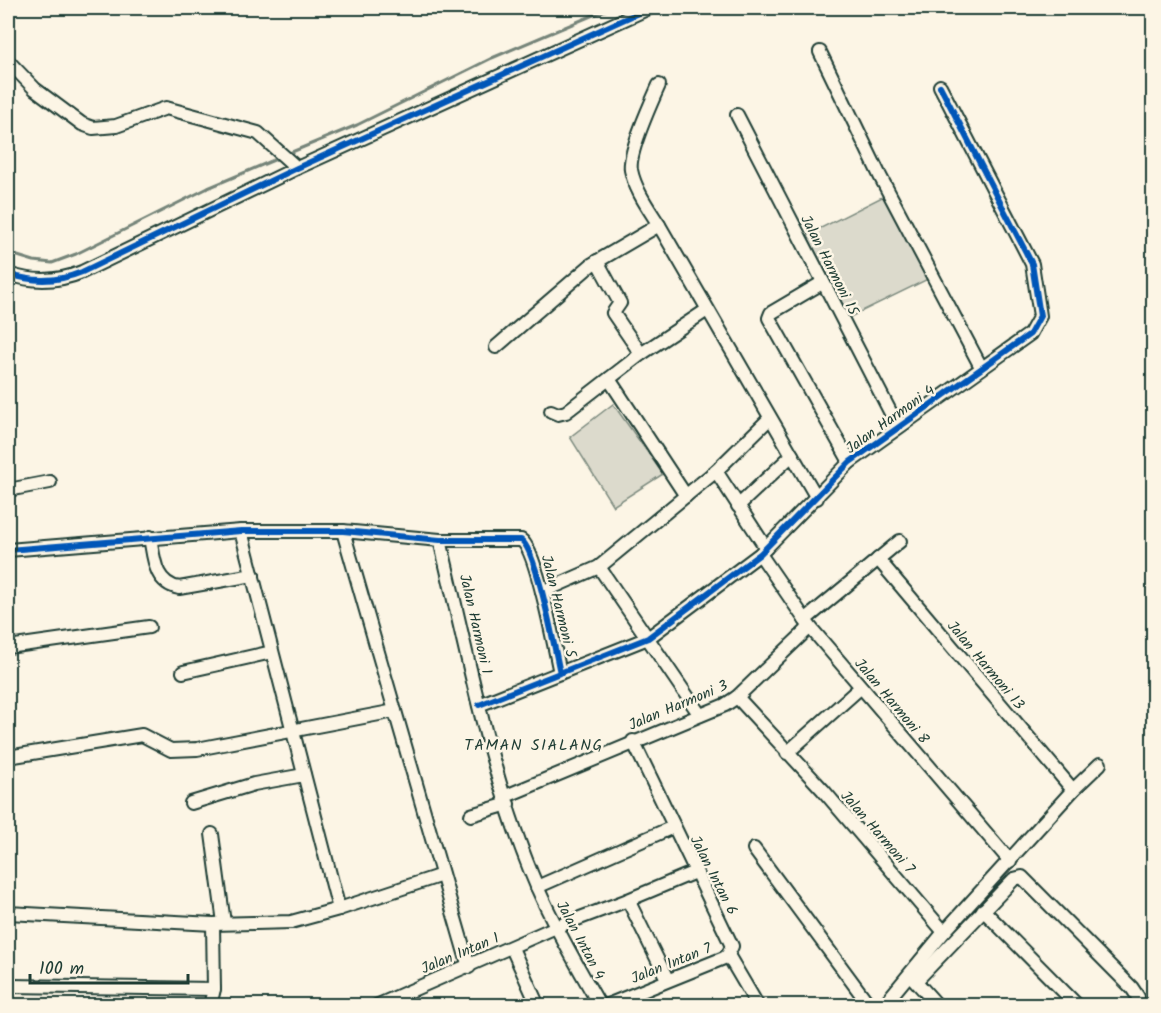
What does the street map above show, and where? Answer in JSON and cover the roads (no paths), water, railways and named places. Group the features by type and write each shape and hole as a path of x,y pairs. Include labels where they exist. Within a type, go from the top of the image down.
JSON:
{"street":[{"path":"8,274 39,280 68,278 293,163 649,8"},
{"path":"820,52 880,176 981,368"},
{"path":"8,61 35,89 82,124 93,128 116,126 166,108 248,130 277,148 293,163"},
{"path":"659,85 642,127 631,166 639,190 817,498"},
{"name":"Jalan Harmoni 4","path":"479,705 648,638 763,551 850,462 1030,334 1040,316 1032,264 940,86"},
{"name":"Jalan Harmoni 15","path":"737,115 898,427"},
{"path":"496,347 597,261 659,225"},
{"path":"597,261 620,303 613,313 641,354"},
{"path":"822,283 771,313 769,318 850,462"},
{"path":"551,411 558,414 566,412 641,354 707,310"},
{"path":"609,379 686,496"},
{"path":"542,592 599,567 716,471 770,418"},
{"path":"738,506 792,455"},
{"name":"Jalan Harmoni 8","path":"716,471 808,624 1010,861"},
{"path":"8,490 50,482"},
{"path":"241,531 339,909"},
{"path":"8,550 241,531 343,531 440,540"},
{"path":"343,531 469,967"},
{"path":"150,537 157,573 172,586 179,588 253,575"},
{"name":"Jalan Harmoni 5","path":"440,540 518,539 528,546 542,592 560,674"},
{"name":"Jalan Harmoni 1","path":"440,540 479,705 507,800 537,887"},
{"name":"Jalan Harmoni 3","path":"471,816 633,741 700,715 737,697 808,624 900,541"},
{"name":"Jalan Harmoni 13","path":"878,560 1072,790"},
{"path":"599,567 700,715"},
{"path":"8,647 149,627"},
{"path":"183,672 272,652"},
{"path":"787,753 861,687"},
{"name":"Jalan Harmoni 7","path":"737,697 944,932"},
{"path":"8,757 142,735 171,750 197,749 394,711"},
{"name":"Jalan Intan 6","path":"633,741 695,872 729,936"},
{"path":"912,978 944,932 1072,790 1100,764"},
{"path":"191,802 254,784 304,775"},
{"path":"537,887 673,826"},
{"path":"210,1005 214,989 218,923 212,834"},
{"path":"754,849 870,1005"},
{"name":"Jalan Intan 1","path":"376,1005 469,967 556,927 695,872"},
{"path":"8,913 218,923 291,922 339,909 442,875"},
{"path":"883,1005 1014,879 1022,877 1132,988 1138,997 1137,1005"},
{"name":"Jalan Intan 4","path":"537,887 556,927 600,1005"},
{"path":"628,900 667,979"},
{"path":"984,910 1078,1005"},
{"name":"Jalan Intan 7","path":"605,1005 728,956 732,946 729,936"},
{"path":"512,948 538,1005"},
{"path":"728,956 758,1005"},
{"path":"912,978 938,1005"},
{"path":"10,986 214,989"}],"waterway":[{"path":"287,154 357,125 492,58 610,8"},
{"path":"8,253 34,261 52,263 76,254 208,188 281,157"}],"district":[{"name":"TAMAN SIALANG","path":"534,744"}]}
